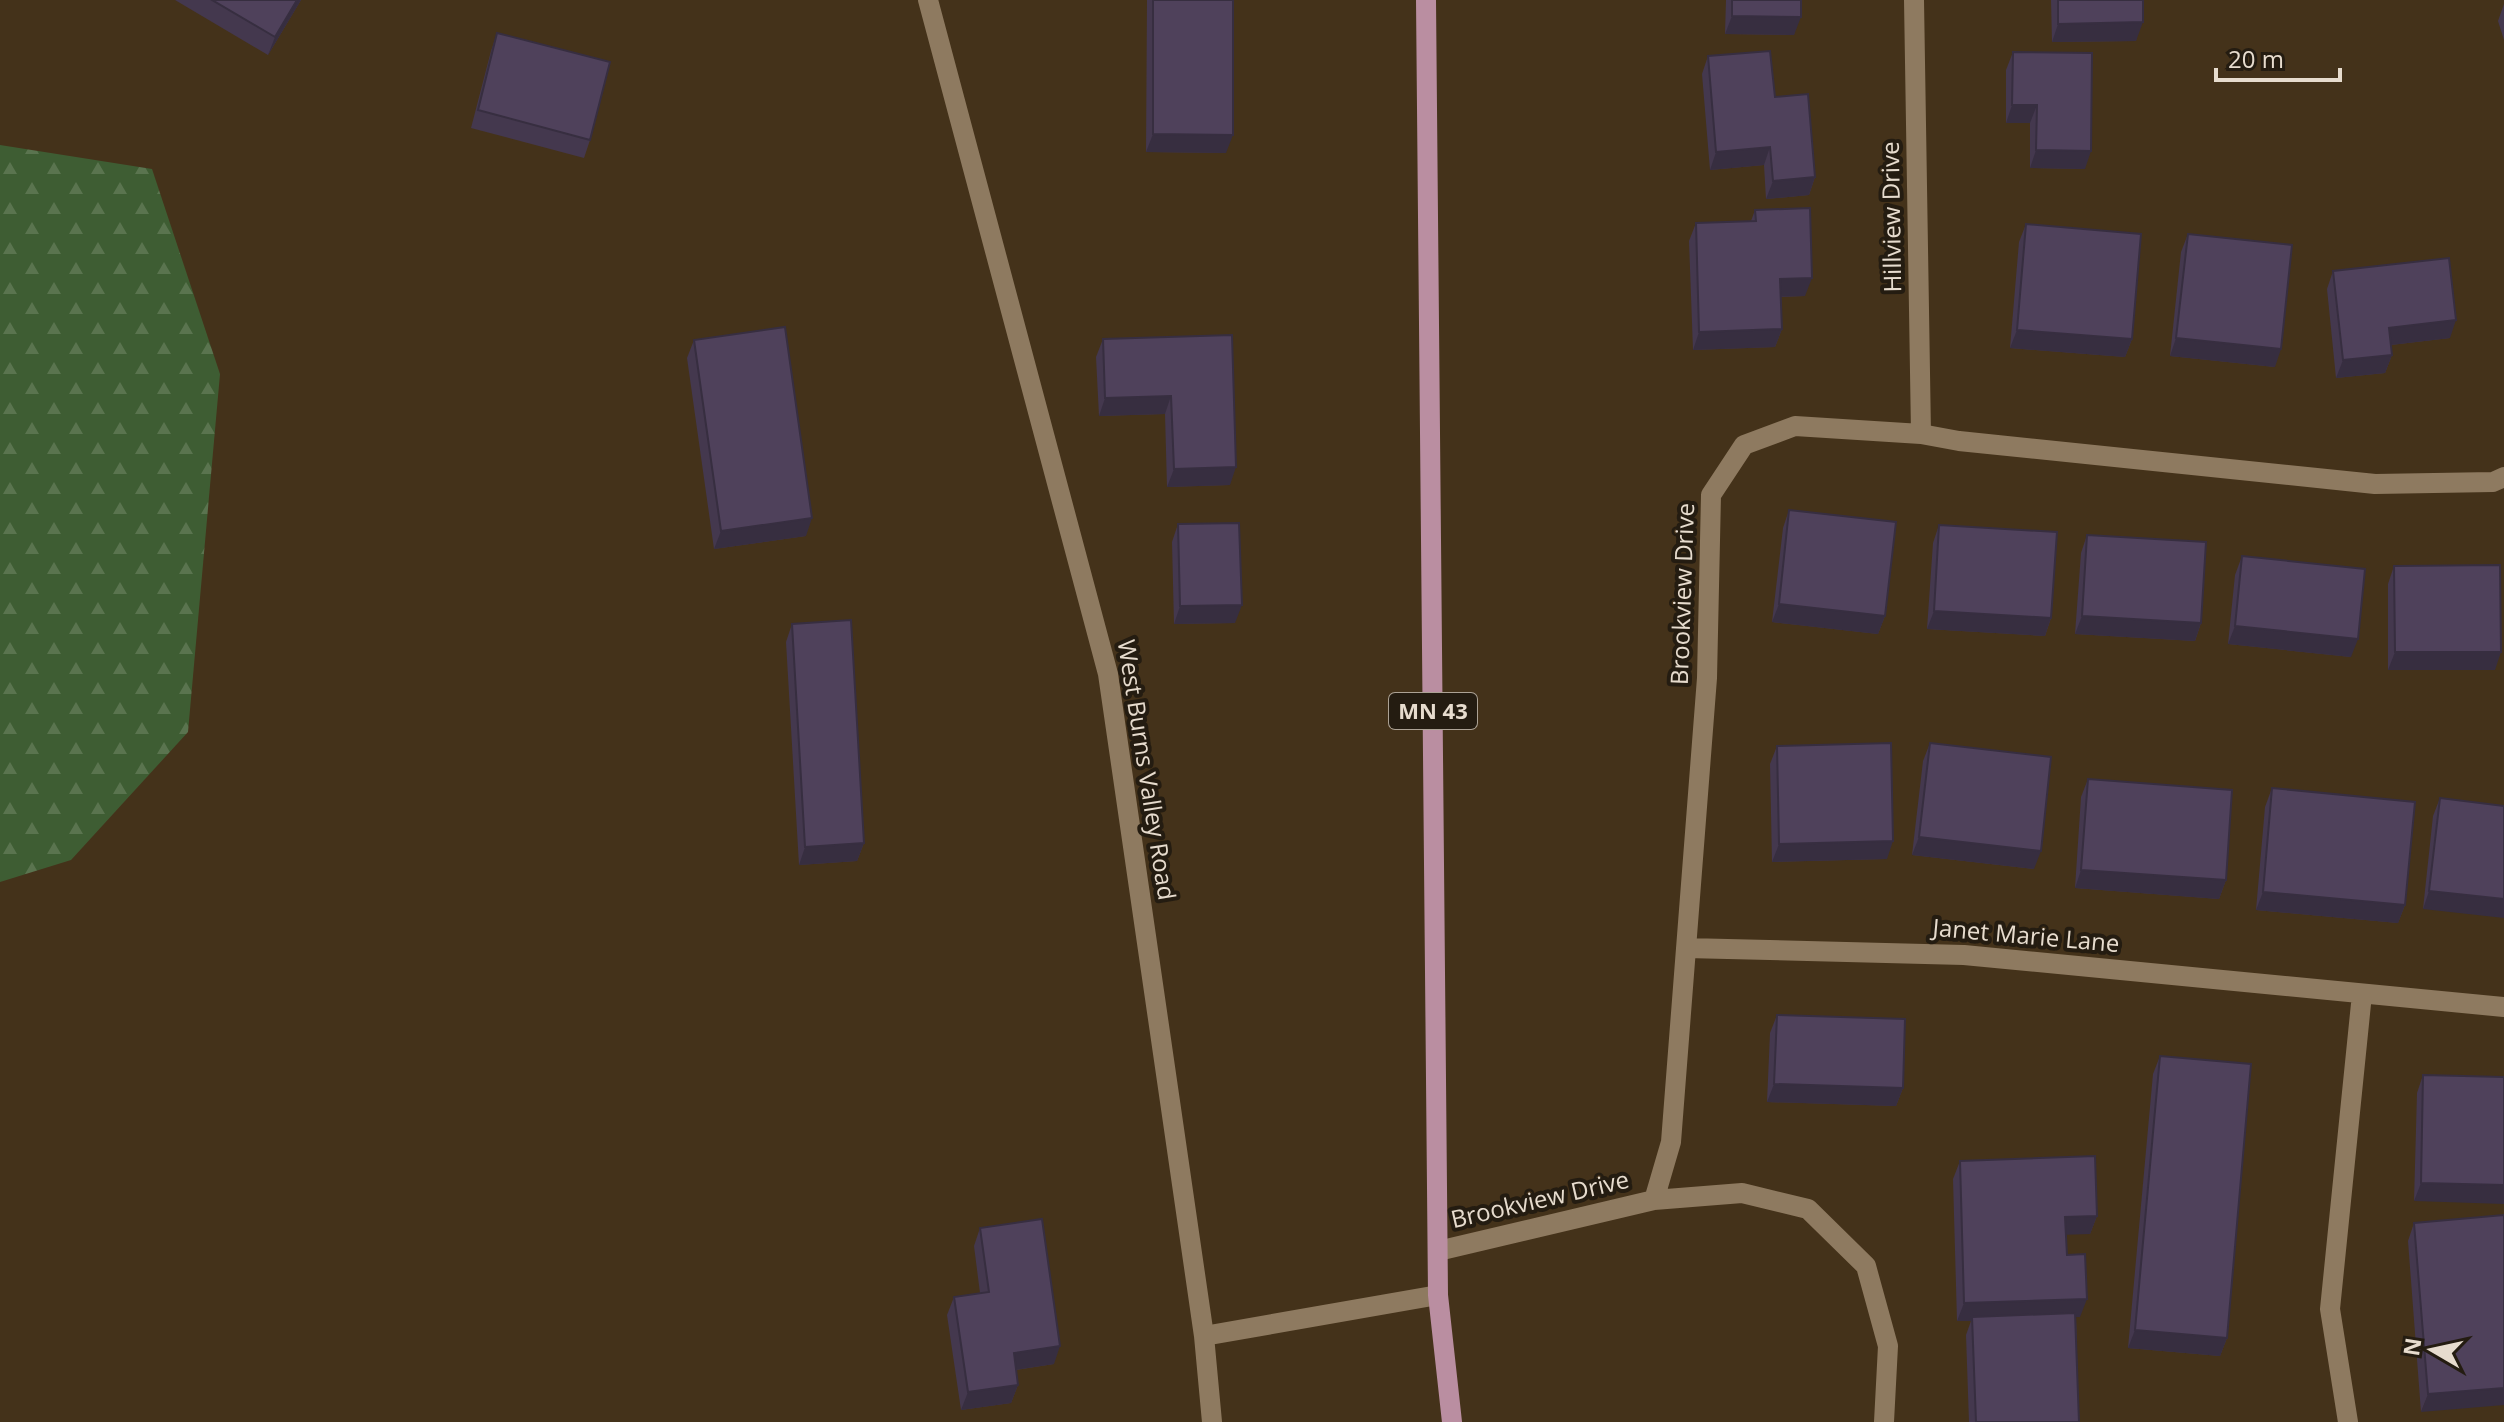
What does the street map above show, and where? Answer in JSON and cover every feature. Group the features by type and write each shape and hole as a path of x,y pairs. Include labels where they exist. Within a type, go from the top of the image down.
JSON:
{"main road":[{"name":"MN 43","path":"1426,0 1438,1295 1452,1422"}],"street":[{"name":"West Burns Valley Road","path":"928,0 1108,674 1204,1336 1212,1422"},
{"name":"Hillview Drive","path":"1914,0 1921,434"},
{"name":"Brookview Drive","path":"1438,1251 1654,1200 1671,1142 1707,678 1711,495 1744,445 1795,426 1921,434 1959,441 2375,484 2493,482 2504,477"},
{"name":"Janet Marie Lane","path":"1686,948 1964,955 2504,1007"},
{"path":"2348,1422 2330,1309 2362,994"},
{"path":"1654,1200 1742,1193 1808,1209 1818,1218 1866,1266 1888,1346 1884,1422"},
{"path":"1204,1336 1438,1295"}],"green space":[{"path":"0,145 152,169 220,374 188,732 71,860 0,882"}],"building":[{"path":"212,0 297,0 275,37"},
{"path":"1153,0 1233,0 1233,135 1153,134"},
{"path":"1732,0 1801,0 1801,17 1732,16"},
{"path":"2058,0 2143,0 2143,22 2058,24"},
{"path":"497,33 610,62 590,140 478,110"},
{"path":"1770,51 1775,97 1808,94 1815,177 1773,181 1770,147 1716,152 1708,56"},
{"path":"2013,52 2092,53 2091,151 2036,150 2037,105 2012,105"},
{"path":"1810,208 1812,278 1780,279 1782,329 1699,332 1696,223 1756,221 1755,210"},
{"path":"2026,224 2141,234 2132,339 2017,330"},
{"path":"2188,234 2292,245 2281,349 2176,338"},
{"path":"2449,258 2456,320 2389,328 2392,355 2343,360 2333,271"},
{"path":"785,327 812,518 721,531 694,340"},
{"path":"1232,335 1236,467 1174,469 1171,396 1105,398 1103,339"},
{"path":"1789,510 1896,522 1885,616 1779,604"},
{"path":"1239,523 1242,605 1180,606 1178,524"},
{"path":"1939,525 2057,532 2051,618 1934,611"},
{"path":"2087,535 2206,542 2201,623 2082,616"},
{"path":"2242,556 2365,569 2358,639 2235,626"},
{"path":"2500,565 2501,652 2395,652 2394,566"},
{"path":"851,620 864,843 805,847 792,624"},
{"path":"1891,743 1893,841 1779,844 1777,746"},
{"path":"1930,743 2051,757 2041,851 1919,837"},
{"path":"2088,779 2232,790 2226,880 2081,870"},
{"path":"2272,788 2415,802 2405,905 2263,892"},
{"path":"2440,798 2504,806 2504,899 2429,891"},
{"path":"1777,1015 1905,1019 1903,1088 1774,1084"},
{"path":"2160,1056 2251,1064 2227,1338 2135,1330"},
{"path":"2423,1075 2504,1077 2504,1185 2421,1183"},
{"path":"2095,1156 2097,1216 2065,1217 2067,1255 2085,1254 2087,1299 1964,1303 1960,1161"},
{"path":"2504,1215 2504,1388 2428,1394 2414,1223"},
{"path":"1042,1219 1060,1346 1014,1353 1018,1385 968,1392 954,1297 989,1292 980,1228"},
{"path":"2075,1313 2079,1422 1976,1422 1972,1317"}]}
